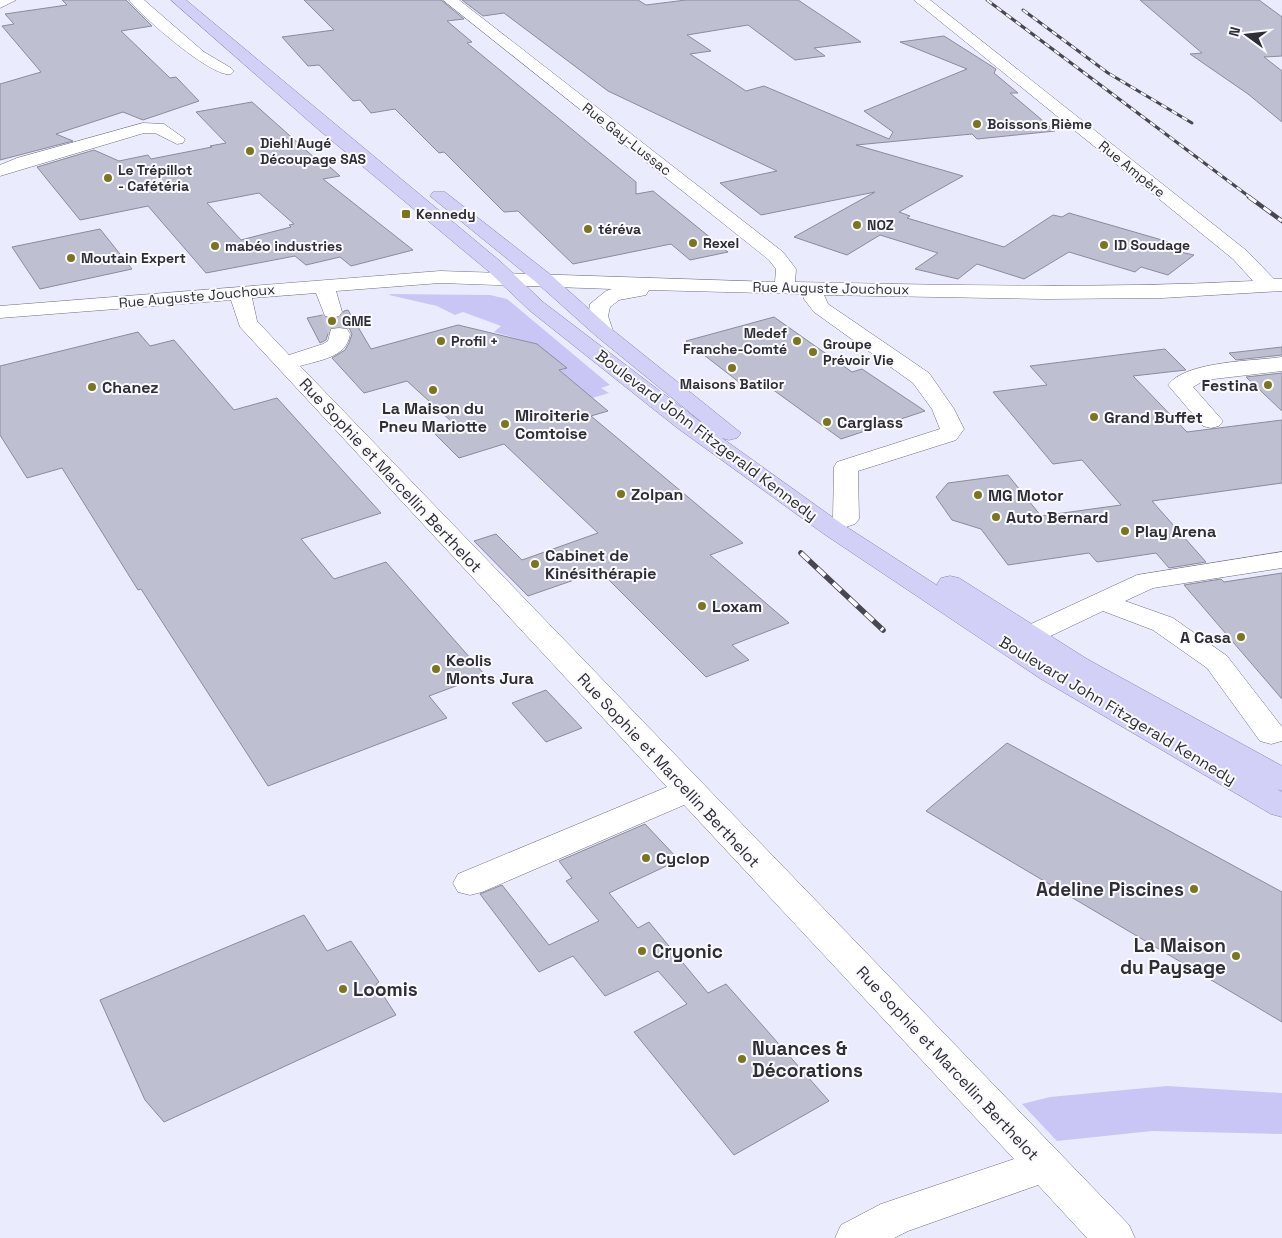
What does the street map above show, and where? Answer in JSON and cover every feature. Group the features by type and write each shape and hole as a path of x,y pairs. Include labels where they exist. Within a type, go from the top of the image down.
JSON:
{"main road":[{"name":"Boulevard John Fitzgerald Kennedy","path":"178,0 471,247 536,306 684,422 833,529 1051,673 1282,806"},
{"path":"199,0 328,107"},
{"name":"Boulevard John Fitzgerald Kennedy","path":"425,185 550,285 602,331 782,474 846,519 1077,665 1282,780"}],"street":[{"path":"0,4 9,0"},
{"path":"136,0 199,55 226,71"},
{"name":"Rue Gay-Lussac","path":"450,0 776,256 786,269 784,287"},
{"name":"Rue Ampère","path":"921,0 1240,255 1275,286"},
{"path":"0,171 143,128 158,128 177,139"},
{"path":"440,277 464,261 471,247"},
{"name":"Rue Auguste Jouchoux","path":"0,312 440,277 638,291"},
{"name":"Rue Auguste Jouchoux","path":"394,282 402,284 512,283"},
{"name":"Rue Auguste Jouchoux","path":"550,285 784,287 1056,293 1162,292 1275,286"},
{"path":"324,286 332,312"},
{"path":"602,331 598,316 600,304 613,296 638,291 693,286"},
{"path":"813,288 814,299 821,308 922,378 943,410 952,429 948,435 846,467 846,519"},
{"name":"Rue Sophie et Marcellin Berthelot","path":"242,292 242,306 248,324 1114,1238"},
{"path":"285,363 331,349 338,343 339,334"},
{"path":"1211,422 1179,385 1199,374 1282,364"},
{"path":"1030,635 1146,581 1282,560"},
{"path":"1100,601 1163,624 1217,662 1271,734"},
{"path":"470,883 689,790"},
{"path":"856,1238 895,1217 1044,1166"}],"shaded area":[{"path":"390,294 490,295 507,299 610,385 601,388 609,393 592,398 576,384 546,374 567,368 537,344 494,332 501,326 463,312 455,315 437,306"},
{"path":"1167,1086 1282,1093 1282,1134 1152,1131 1057,1141 1022,1104 1050,1097"}],"building":[{"path":"62,0 126,0 152,26 121,31 170,78 176,77 199,101 143,120 123,112 56,134 73,141 0,160 0,84 41,72 2,26 14,24 5,14 67,5"},
{"path":"304,0 441,0 464,19 447,21 472,42 467,43 636,182 636,194 653,191 728,252 690,260 671,244 573,264 518,211 504,212 444,152 439,153 395,109 371,113 360,100 353,101 319,65 308,66 282,37 334,30"},
{"path":"462,0 638,0 646,5 686,0 798,0 861,42 814,48 825,56 795,60 748,25 687,35 711,51 690,54 746,91 764,86 889,139 893,132 864,111 967,69 900,42 944,36 996,69 994,73 1018,93 1010,93 1055,131 977,139 972,134 856,145 963,176 899,212 910,216 907,218 1004,247 1053,215 1062,217 1069,213 1186,247 1180,252 1194,255 1168,275 1141,267 1135,272 1069,252 1024,279 977,264 958,279 915,269 938,253 880,235 847,255 794,237 875,192 761,215 720,183 777,171 608,91 504,13 483,16"},
{"path":"1140,0 1259,0 1282,17 1282,56 1264,57 1282,71 1282,122 1248,94 1190,54 1202,53"},
{"path":"252,102 317,160 321,159 340,176 323,179 413,250 351,266 340,257 306,265 295,256 206,273 148,206 80,220 37,167 94,150 119,161 148,155 151,159 226,143 196,112","holes":["259,193 294,224 289,225 291,227 241,240 207,203"]},
{"name":"Moutain Expert","path":"100,229 132,269 40,289 12,247"},
{"path":"348,310 371,349 458,325 537,344 567,368 559,370 608,411 591,416 743,543 710,555 789,623 732,645 749,660 706,677 600,571 528,596 474,541 496,534 522,560 598,533 504,444 459,458 430,429 452,422 407,381 364,393 332,358 345,350 349,343 352,334 349,328 330,328 326,340 320,343 307,318 323,315 333,320 340,318 344,311"},
{"path":"774,317 852,372 862,369 925,411 841,439 761,381 744,386 686,341"},
{"path":"138,332 150,346 174,340 234,410 277,398 381,513 301,539 334,579 386,562 485,675 429,696 447,718 268,786 141,589 138,590 62,468 27,478 0,435 0,366"},
{"path":"1282,347 1282,355 1236,360 1229,353"},
{"path":"1165,349 1186,370 1133,376 1187,432 1282,420 1282,483 1152,501 1206,562 1169,568 1156,553 1097,562 1089,553 1008,565 981,529 952,520 936,497 948,483 1008,475 1041,516 1121,505 1082,460 1053,464 993,392 1047,385 1030,366"},
{"name":"Festina","path":"1282,373 1282,411 1246,377"},
{"path":"1282,573 1282,699 1184,585 1221,579 1224,582"},
{"path":"546,690 582,728 546,742 512,703"},
{"path":"1007,743 1282,892 1282,1022 926,811"},
{"path":"645,824 679,860 609,893 638,928 649,922 708,993 726,984 829,1101 734,1155 634,1032 687,1004 658,971 605,996 573,956 539,972 480,894 502,885 549,945 599,921 566,881 572,878 559,861"},
{"path":"304,915 327,951 351,941 379,982 376,984 396,1015 164,1122 145,1100 100,1000"}],"tunnel":[{"path":"332,312 339,334"}],"railway":[{"path":"987,0 1251,198"},
{"path":"1023,10 1108,73 1192,123"},
{"path":"1249,197 1282,221"},
{"path":"801,553 883,630"}],"place":[{"name":"Boissons Rième","path":"977,124"},
{"name":"Diehl Augé Découpage SAS","path":"250,151"},
{"name":"Le Trépillot - Cafétéria","path":"108,178"},
{"name":"Kennedy","path":"406,214"},
{"name":"NOZ","path":"857,225"},
{"name":"téréva","path":"588,229"},
{"name":"Rexel","path":"693,243"},
{"name":"ID Soudage","path":"1104,245"},
{"name":"mabéo industries","path":"215,246"},
{"name":"Moutain Expert","path":"71,258"},
{"name":"GME","path":"332,321"},
{"name":"Profil +","path":"441,341"},
{"name":"Medef Franche-Comté","path":"797,341"},
{"name":"Groupe Prévoir Vie","path":"813,352"},
{"name":"Maisons Batilor","path":"732,368"},
{"name":"Festina","path":"1268,385"},
{"name":"Chanez","path":"92,387"},
{"name":"La Maison du Pneu Mariotte","path":"433,390"},
{"name":"Grand Buffet","path":"1094,417"},
{"name":"Carglass","path":"827,422"},
{"name":"Miroiterie Comtoise","path":"505,424"},
{"name":"Zolpan","path":"621,494"},
{"name":"MG Motor","path":"978,495"},
{"name":"Auto Bernard","path":"996,517"},
{"name":"Play Arena","path":"1125,531"},
{"name":"Cabinet de Kinésithérapie","path":"535,564"},
{"name":"Loxam","path":"702,606"},
{"name":"A Casa","path":"1241,637"},
{"name":"Keolis Monts Jura","path":"436,669"},
{"name":"Cyclop","path":"646,858"},
{"name":"Adeline Piscines","path":"1194,889"},
{"name":"Cryonic","path":"642,951"},
{"name":"La Maison du Paysage","path":"1236,956"},
{"name":"Loomis","path":"343,989"},
{"name":"Nuances & Décorations","path":"742,1059"}]}
